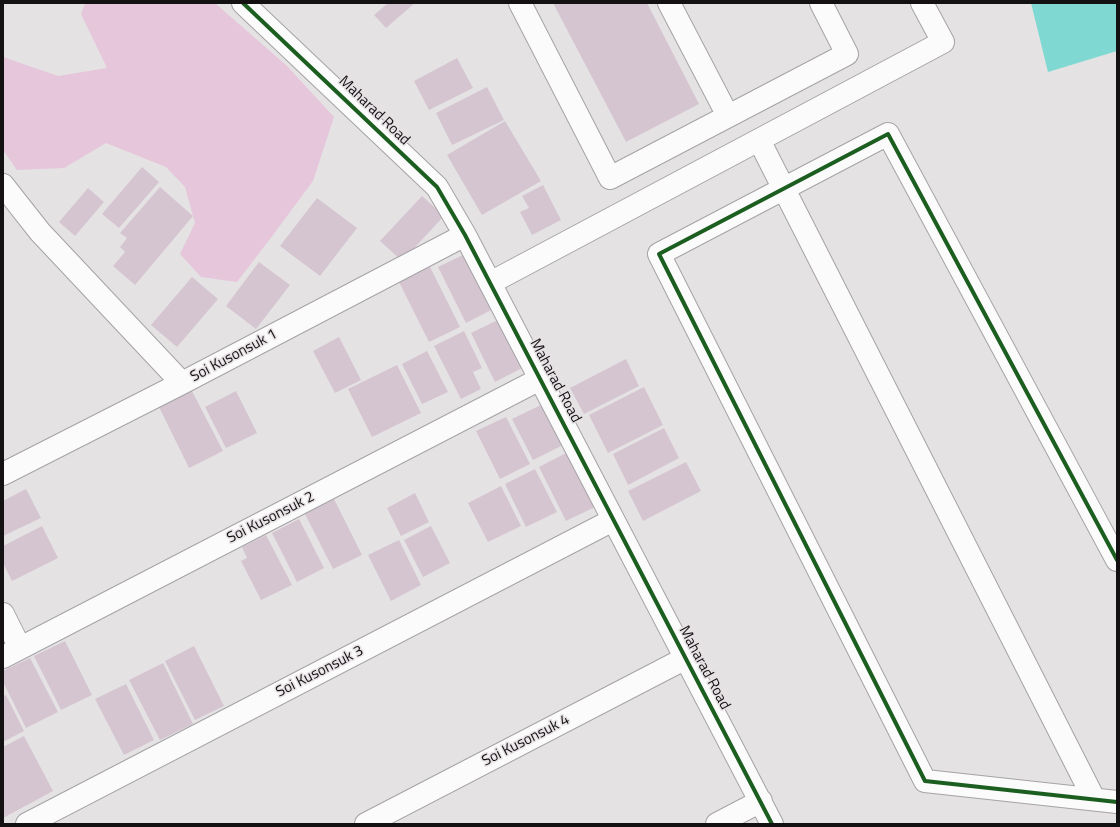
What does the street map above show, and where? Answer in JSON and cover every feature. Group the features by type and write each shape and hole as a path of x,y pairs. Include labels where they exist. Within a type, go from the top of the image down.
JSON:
{"street":[{"name":"Maharad Road","path":"243,3 437,188 465,235 772,824"},
{"path":"520,3 610,178 847,54 821,3"},
{"path":"669,3 728,116"},
{"path":"490,283 943,42 922,3"},
{"path":"1117,560 888,134 659,254 925,781 1117,802"},
{"path":"759,140 1094,799"},
{"path":"3,185 40,232 182,383"},
{"name":"Soi Kusonsuk 1","path":"3,474 182,383 465,235"},
{"name":"Soi Kusonsuk 2","path":"12,652 540,379"},
{"name":"Soi Kusonsuk 3","path":"27,824 614,520"},
{"path":"3,614 12,652"},
{"name":"Soi Kusonsuk 4","path":"366,824 686,658"},
{"path":"717,824 761,802"}],"shaded area":[{"path":"85,3 215,3 287,66 334,117 313,181 237,282 201,277 180,254 195,223 185,187 166,167 106,143 64,168 17,170 3,150 3,57 58,76 107,68 81,14"}],"water":[{"path":"1031,3 1117,3 1117,51 1048,72"}],"building":[{"path":"388,3 415,3 386,28 374,15"},
{"path":"553,3 647,3 699,104 626,142"},
{"path":"457,58 473,88 429,110 414,81"},
{"path":"487,87 504,120 452,145 436,113"},
{"path":"505,121 541,181 482,215 447,155"},
{"path":"142,167 159,182 119,228 102,214"},
{"path":"543,185 561,220 532,235 520,212 529,208 522,196"},
{"path":"160,187 193,216 135,285 113,266 125,252 120,247 127,238 120,233"},
{"path":"88,188 104,202 75,236 59,222"},
{"path":"422,196 444,216 402,261 380,241"},
{"path":"317,198 357,228 320,276 280,246"},
{"path":"467,253 495,308 466,323 438,267"},
{"path":"259,262 290,285 256,329 226,306"},
{"path":"430,267 460,327 429,342 399,282"},
{"path":"192,277 218,299 177,347 151,325"},
{"path":"502,318 526,366 495,382 471,333"},
{"path":"464,331 482,368 473,372 481,389 461,399 434,346"},
{"path":"339,337 361,380 335,393 313,351"},
{"path":"427,351 448,392 422,404 402,364"},
{"path":"626,359 639,386 584,414 570,388"},
{"path":"397,365 421,413 372,437 348,389"},
{"path":"644,387 663,425 608,453 589,415"},
{"path":"192,391 223,451 189,468 159,407"},
{"path":"236,391 257,433 226,448 205,407"},
{"path":"543,404 563,445 533,460 512,419"},
{"path":"506,417 530,464 500,479 476,431"},
{"path":"664,428 679,458 628,485 613,454"},
{"path":"568,452 595,507 566,521 539,467"},
{"path":"686,462 701,491 643,521 628,491"},
{"path":"535,469 557,512 526,527 505,484"},
{"path":"501,486 521,526 488,542 468,503"},
{"path":"26,489 41,518 3,536 3,501"},
{"path":"415,493 429,522 401,536 387,508"},
{"path":"334,499 362,555 333,569 305,514"},
{"path":"299,519 324,568 297,582 272,533"},
{"path":"42,526 58,558 12,581 3,563 3,546"},
{"path":"431,526 450,563 423,577 404,540"},
{"path":"266,535 292,585 261,600 241,561 247,558 242,547"},
{"path":"399,540 421,585 391,601 368,555"},
{"path":"65,641 92,695 61,710 34,656"},
{"path":"194,646 224,706 195,720 165,661"},
{"path":"30,658 58,712 26,728 3,682 3,671"},
{"path":"163,663 193,724 160,740 129,680"},
{"path":"126,684 154,740 124,755 95,699"},
{"path":"6,695 24,731 3,742 3,696"},
{"path":"24,736 53,791 3,818 3,747"}],"cycle path":[{"path":"243,3 437,187 465,235 772,824"},
{"path":"1117,560 888,134 659,254 925,781 1117,802"}]}
